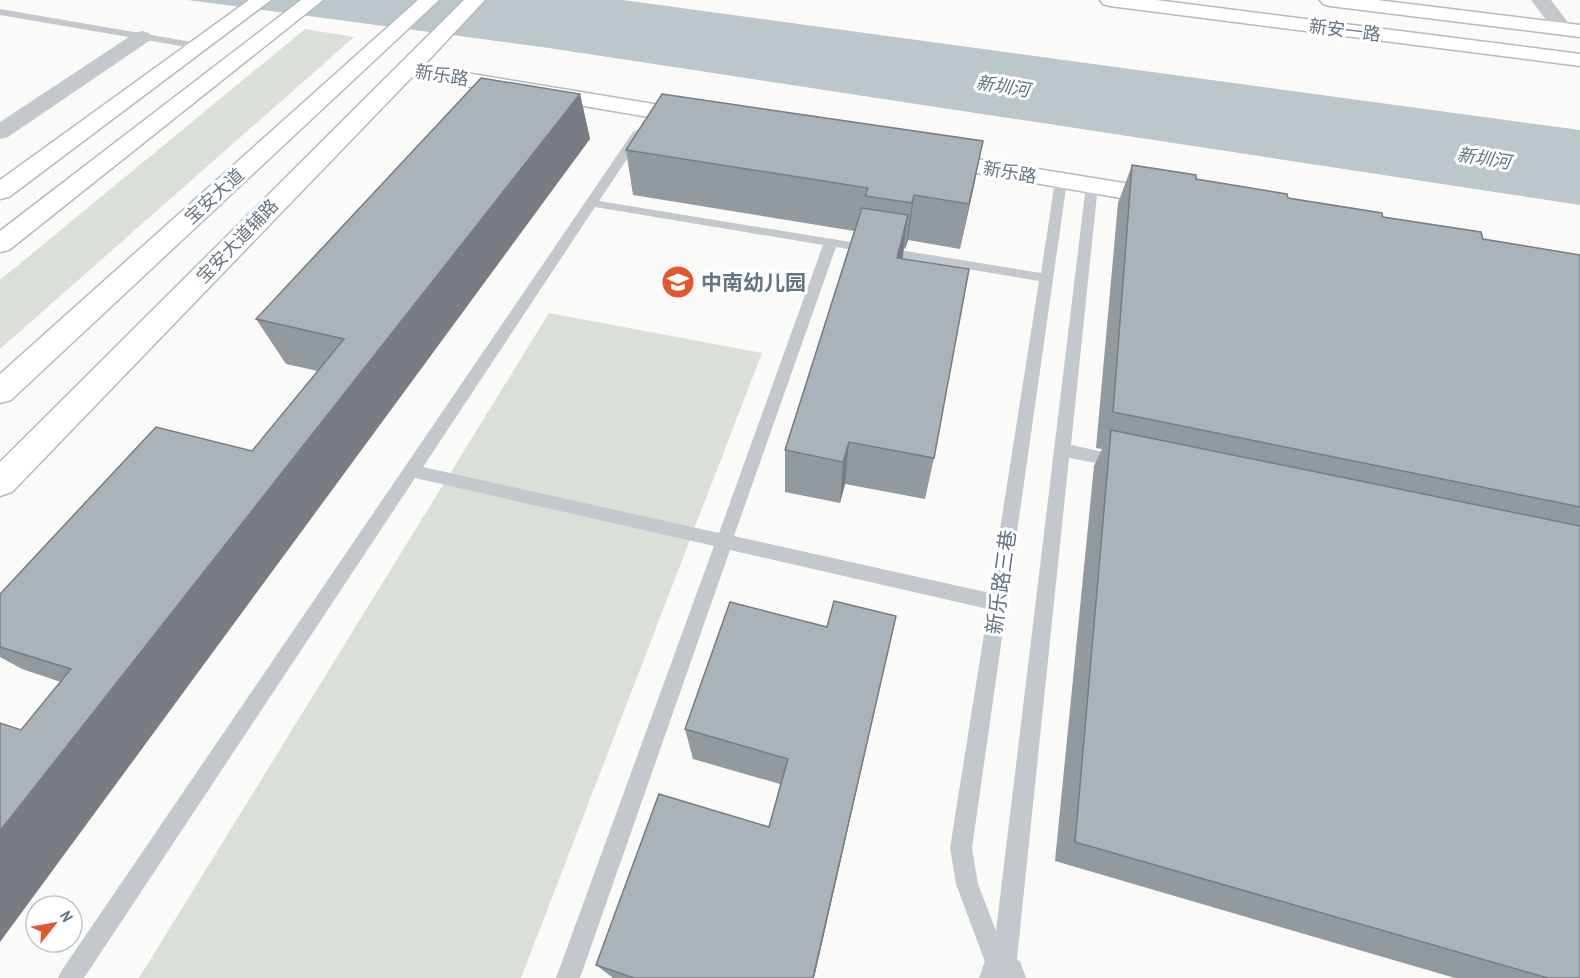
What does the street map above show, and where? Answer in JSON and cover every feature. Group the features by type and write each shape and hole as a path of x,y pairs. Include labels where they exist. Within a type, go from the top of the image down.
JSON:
{"main road":[{"path":"0,192 261,0"},
{"path":"0,244 313,0"},
{"name":"宝安大道","path":"8,385 429,0"},
{"name":"宝安大道辅路","path":"0,483 475,0"},
{"name":"新安一路","path":"1110,0 1580,60"},
{"name":"新安一路","path":"1330,0 1572,30"},
{"name":"新乐路","path":"405,69 723,123"},
{"name":"新乐路","path":"910,155 1185,201"}],"street":[{"path":"1541,0 1572,30"},
{"path":"0,132 142,37"}],"lane":[{"path":"0,12 198,46"},
{"path":"70,978 653,111"},
{"name":"新乐路三巷","path":"1003,978 967,884 961,856 1061,181"},
{"path":"1003,978 1092,185"},
{"path":"591,203 1046,278"},
{"path":"568,978 831,242"},
{"path":"1063,450 1132,464"},
{"path":"411,471 998,603"}],"shaded area":[{"path":"305,29 354,37 0,349 0,280"},
{"path":"549,313 762,353 521,978 139,978"}],"water":[{"name":"新圳河","path":"188,0 623,0 1580,130 1580,205 549,48"}],"building":[{"path":"481,78 580,94 0,831 0,723 21,730 71,669 0,647 0,594 156,427 252,451 344,339 256,319"},
{"path":"662,94 983,141 969,204 914,195 912,203 865,196 868,188 626,150"},
{"path":"1132,165 1196,175 1196,179 1287,194 1288,198 1382,213 1383,217 1481,232 1483,239 1580,255 1580,507 1113,412"},
{"path":"862,208 908,215 897,258 969,269 934,458 849,442 843,462 785,450"},
{"path":"1111,430 1580,526 1580,978 1548,978 1075,842"},
{"path":"834,601 896,616 813,978 634,978 596,965 659,794 769,827 788,759 685,729 730,602 827,627"}],"place":[{"name":"中南幼儿园","path":"678,282"}]}
